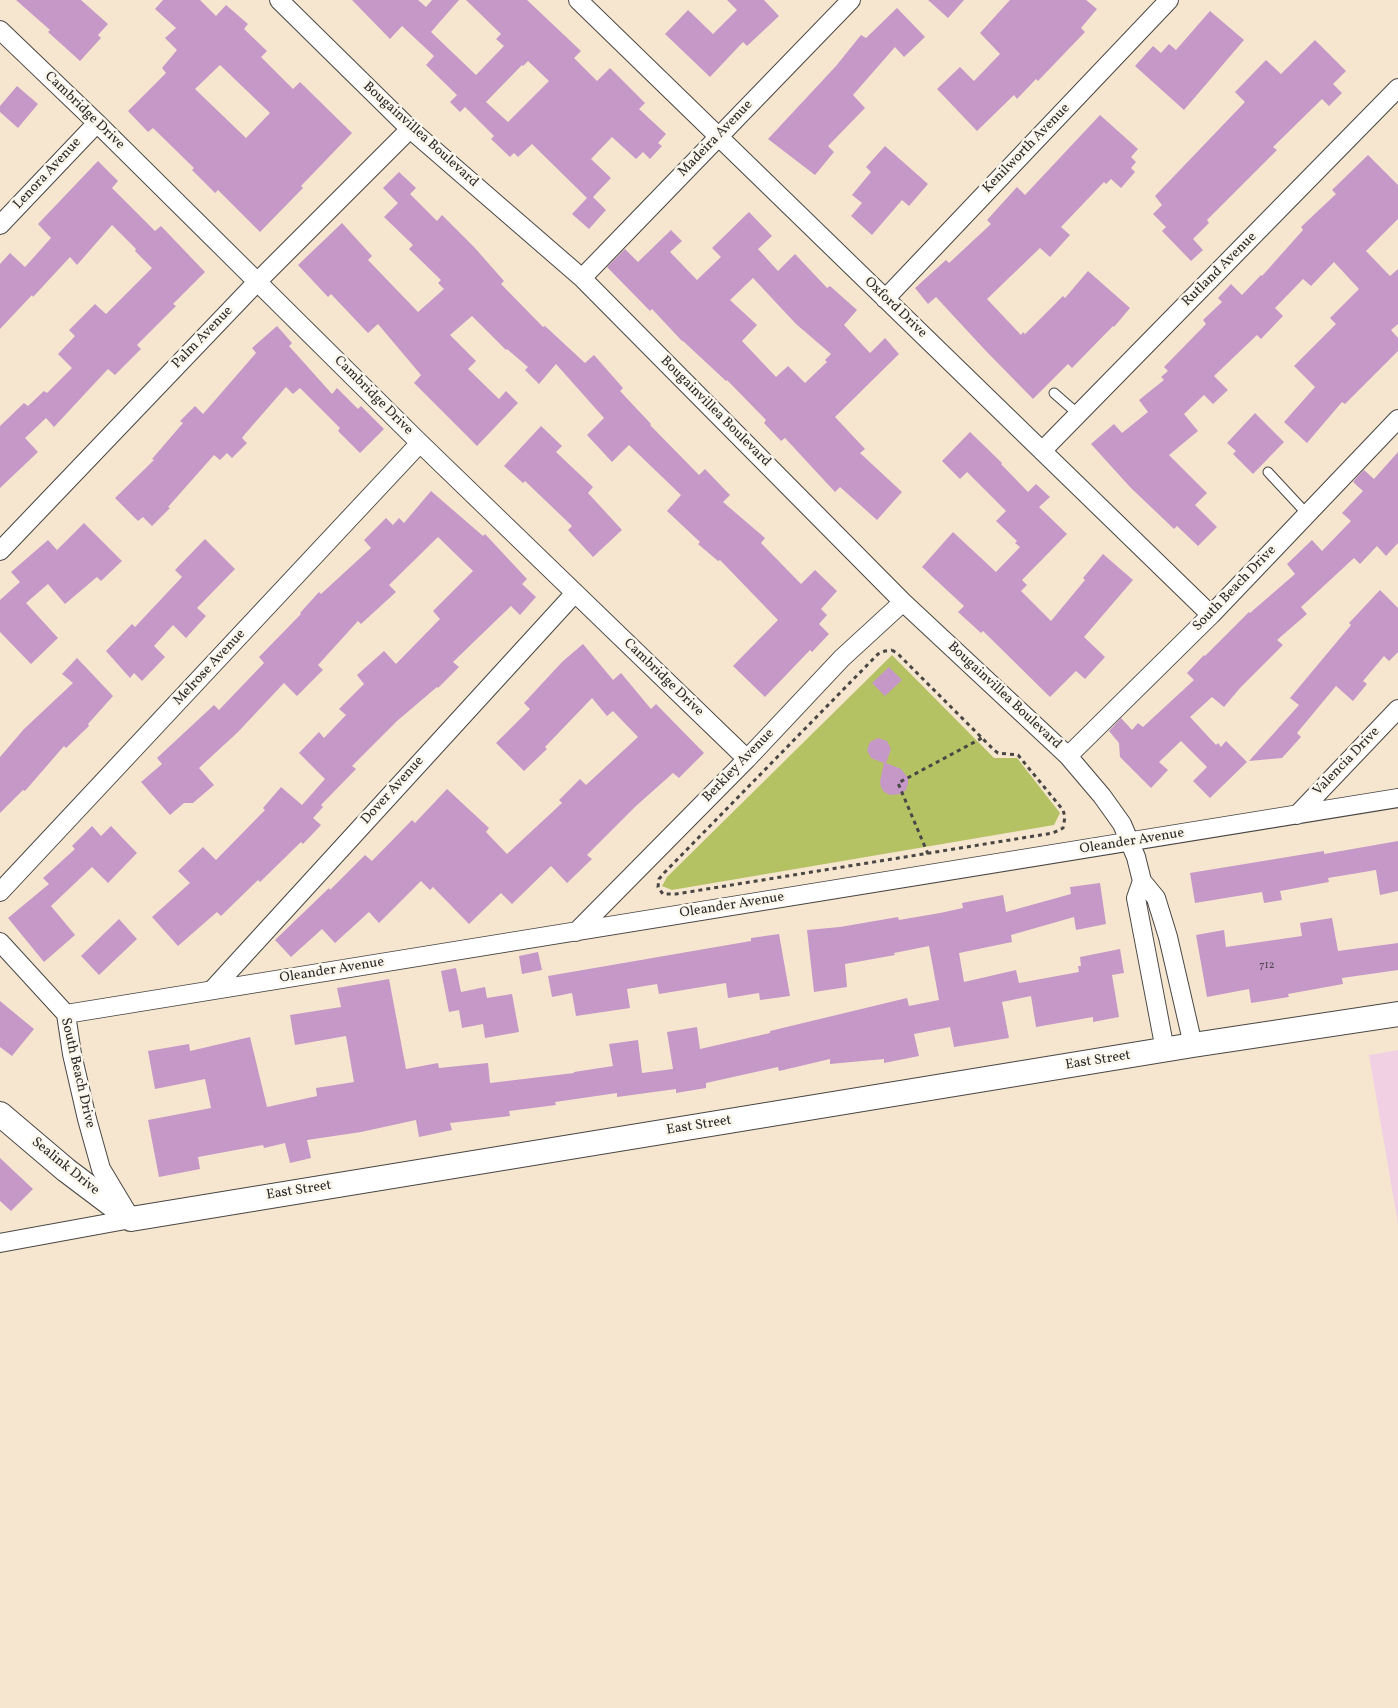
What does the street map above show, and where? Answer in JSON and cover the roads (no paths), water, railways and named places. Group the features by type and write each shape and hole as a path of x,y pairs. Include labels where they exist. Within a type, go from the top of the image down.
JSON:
{"main road":[{"name":"East Street","path":"131,1219 1193,1045 1398,1014"},
{"name":"Sealink Drive","path":"0,1114 66,1170 131,1219"}],"street":[{"name":"Bougainvillea Boulevard","path":"279,0 410,128 582,278 902,602 1068,756 1102,796 1122,824 1136,856 1142,881"},
{"name":"Oxford Drive","path":"578,0 1211,615"},
{"name":"Madeira Avenue","path":"582,278 851,0"},
{"name":"Kenilworth Avenue","path":"885,298 1169,0"},
{"name":"Cambridge Drive","path":"0,30 97,122 420,443 747,759"},
{"name":"Rutland Avenue","path":"1042,451 1398,88"},
{"name":"Lenora Avenue","path":"0,225 97,122"},
{"name":"Palm Avenue","path":"0,551 258,281 410,128"},
{"name":"South Beach Drive","path":"1068,756 1211,615 1398,420"},
{"name":"Melrose Avenue","path":"0,892 420,443"},
{"name":"Dover Avenue","path":"212,990 575,592"},
{"name":"Berkley Avenue","path":"576,932 747,759 842,658 902,602"},
{"name":"Valencia Drive","path":"1297,814 1398,710"},
{"name":"Oleander Avenue","path":"66,1014 1398,798"},
{"path":"1142,881 1156,898 1193,1045"},
{"path":"1142,881 1136,898 1165,1050"},
{"name":"South Beach Drive","path":"0,942 66,1014 72,1054 86,1119 101,1168 131,1219"},
{"name":"East Street","path":"0,1243 131,1219"}],"lane":[{"path":"1054,393 1078,414"},
{"path":"1268,472 1308,514"}]}
